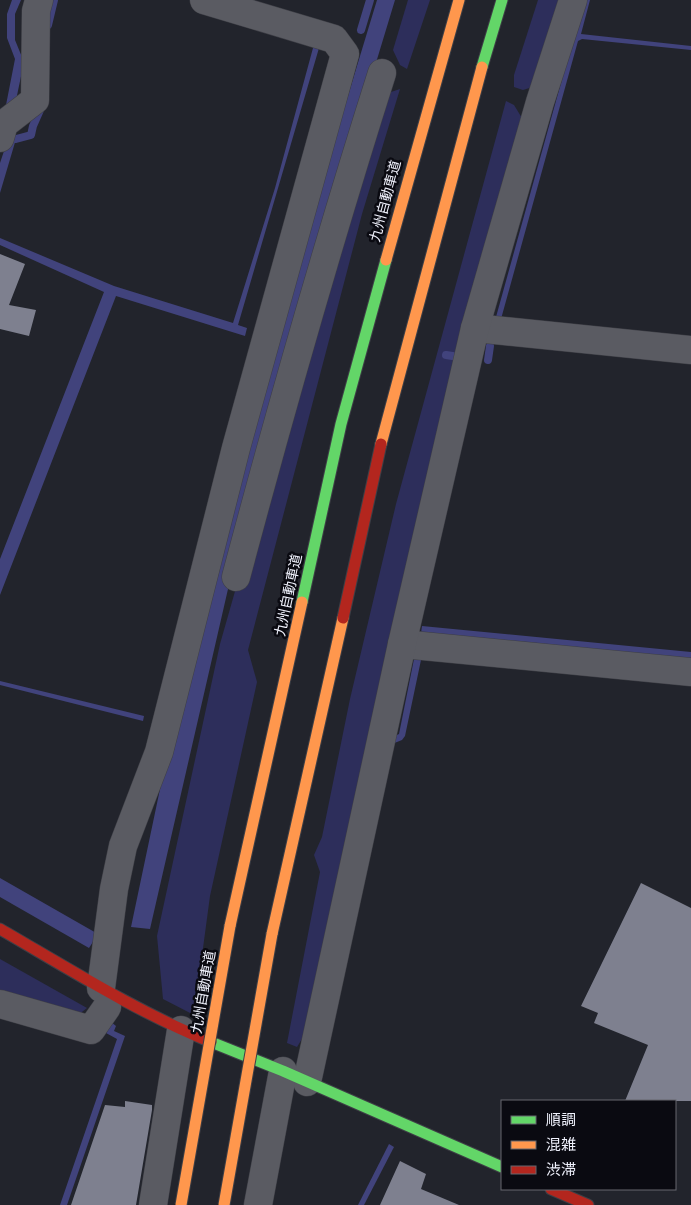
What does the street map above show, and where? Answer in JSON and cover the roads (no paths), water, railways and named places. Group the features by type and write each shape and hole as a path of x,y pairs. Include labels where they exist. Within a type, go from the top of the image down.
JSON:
{"main road":[{"name":"九州自動車道","path":"180,1205 230,926 341,424 420,131 460,0"},
{"path":"224,1205 272,934 383,436 463,132 502,0"},
{"path":"0,929 104,998 295,1076 501,1168"},
{"path":"553,1190 588,1205"}],"street":[{"path":"1,128 35,100 36,11 39,0"},
{"path":"0,1004 91,1030 104,998 114,889 123,846 159,752 236,448 345,54 334,39 204,0"},
{"path":"258,1205 295,1076 402,644 475,328 540,102 573,0"},
{"path":"236,577 343,194 382,73"},
{"path":"475,328 691,350"},
{"path":"402,644 691,672"},
{"path":"152,1205 182,1030"}],"waterway":[{"path":"48,25 54,0"},
{"path":"361,30 370,0"},
{"path":"16,139 31,135 41,108"},
{"path":"488,360 490,346"},
{"path":"446,355 459,357"}]}
